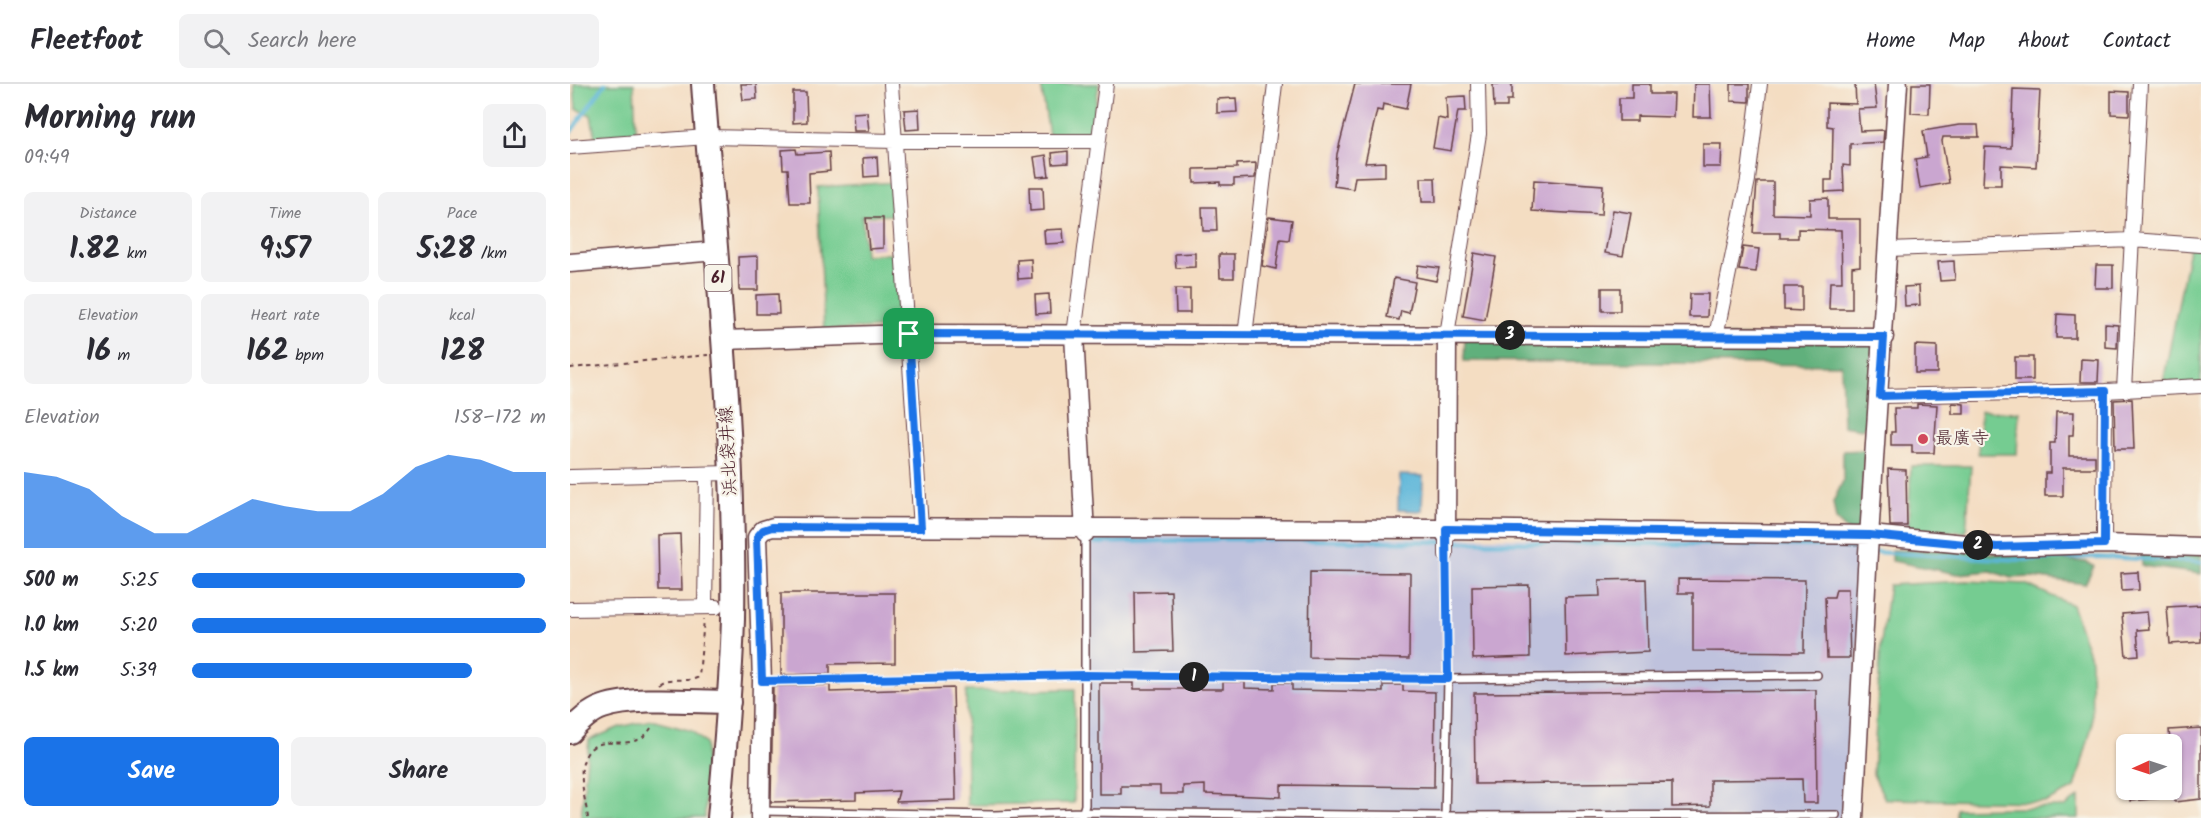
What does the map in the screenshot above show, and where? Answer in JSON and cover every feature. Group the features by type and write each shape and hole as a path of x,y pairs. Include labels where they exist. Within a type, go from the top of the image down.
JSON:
{"main road":[{"name":"浜北袋井線","path":"703,84 723,346 730,473 733,618 729,702 718,818"},
{"path":"570,732 601,707 622,702 729,702"}],"street":[{"path":"891,84 921,528"},
{"path":"1085,531 1074,334 1106,84"},
{"path":"1245,336 1275,84"},
{"path":"1446,555 1447,335 1479,134 1478,84"},
{"path":"1716,336 1748,180 1760,84"},
{"path":"1854,818 1867,569 1884,337 1898,84"},
{"path":"2124,390 2140,84"},
{"path":"570,147 707,137 895,141 1098,141"},
{"path":"1889,249 2132,240 2201,244"},
{"path":"570,263 717,251"},
{"path":"723,346 909,334 1884,337"},
{"path":"1880,396 2105,391 2201,386"},
{"path":"2104,544 2105,391"},
{"path":"570,477 730,473"},
{"path":"570,609 710,607 707,474"},
{"path":"760,814 762,681 752,608 757,537 763,530 772,527 1446,532 1869,538 1997,547 2104,544 2201,547"}],"lane":[{"path":"1081,815 1085,805 1085,531"},
{"path":"1445,817 1448,679 1446,555"},
{"path":"762,681 1084,675 1448,679 1817,675"},
{"path":"760,814 1445,817 1836,815"}],"path":[{"path":"570,368 723,346"},
{"path":"657,687 660,681 692,681 699,677 710,607"},
{"path":"588,818 582,768 588,751 602,742 638,742 645,738 651,728"}],"shaded area":[{"path":"1085,533 1869,542 1841,818 1083,818"}],"green space":[{"path":"574,84 634,84 636,133 595,137 591,115 576,109"},
{"path":"1041,84 1099,84 1091,132 1049,135"},
{"path":"898,182 896,215 862,216 865,255 903,253 909,327 824,330 818,187"},
{"path":"2190,244 2201,245 2201,386 2162,388"},
{"path":"1465,335 1874,337 1871,420 1862,429 1843,426 1841,365 1464,361"},
{"path":"1981,411 2019,412 2017,454 1978,454"},
{"path":"1865,450 1859,535 1852,535 1836,520 1833,502 1843,481 1843,451"},
{"path":"1911,466 1971,466 1966,532 1908,531"},
{"path":"2141,545 2201,546 2201,574 2142,566"},
{"path":"1892,550 1958,550 2086,562 2094,566 2085,584 2032,577 2011,578 1991,571 1957,574 1892,561"},
{"path":"1967,581 2025,584 2072,605 2091,660 2092,726 2075,788 2046,802 1885,799 1873,774 1881,643 1889,585"},
{"path":"1075,689 1074,803 967,805 966,691"},
{"path":"651,720 692,731 706,744 705,818 581,818 589,740 620,727"},
{"path":"2079,797 2079,818 1956,818 1956,809 2065,807"}],"water":[{"path":"1399,475 1423,476 1422,511 1398,510"}],"building":[{"path":"741,84 756,84 757,99 743,100"},
{"path":"1355,84 1411,84 1406,109 1383,104 1382,111 1377,110 1365,163 1385,162 1385,176 1355,177 1353,189 1334,186 1337,154"},
{"path":"1493,84 1512,84 1512,100 1507,100 1507,107 1494,107"},
{"path":"1632,84 1650,84 1650,94 1674,94 1673,117 1637,116 1637,121 1619,121 1619,98 1632,98"},
{"path":"1694,84 1710,84 1711,117 1693,117"},
{"path":"1731,84 1749,84 1749,102 1731,101"},
{"path":"1855,84 1874,84 1877,108 1858,109 1860,131 1884,130 1883,142 1850,144 1850,166 1843,165 1844,191 1825,192 1825,180 1832,180 1833,127 1827,126 1827,103 1856,104"},
{"path":"1912,84 1930,84 1929,114 1911,113"},
{"path":"2013,89 2040,90 2036,167 2001,165 2001,185 1983,185 1985,147 2011,148"},
{"path":"2111,91 2129,92 2129,115 2111,114"},
{"path":"793,92 806,92 807,122 793,123"},
{"path":"1465,96 1466,111 1458,111 1451,151 1433,148 1438,118 1447,120 1446,97"},
{"path":"1236,98 1237,112 1217,113 1217,99"},
{"path":"919,109 920,129 906,130 904,110"},
{"path":"867,112 869,131 854,131 853,113"},
{"path":"1959,125 1978,125 1979,137 1943,137 1949,183 1920,188 1915,159 1927,157 1923,131"},
{"path":"1703,144 1722,144 1721,167 1703,167"},
{"path":"796,149 797,154 829,152 830,171 809,173 810,203 790,203 788,169 783,169 782,150"},
{"path":"1068,151 1068,163 1053,164 1052,153"},
{"path":"1046,155 1049,176 1037,177 1034,157"},
{"path":"877,157 878,176 864,177 863,158"},
{"path":"1256,163 1255,178 1234,179 1234,185 1220,185 1220,182 1194,183 1194,169 1237,168 1237,164"},
{"path":"1421,178 1435,178 1436,202 1422,202"},
{"path":"1534,180 1603,185 1601,215 1532,211"},
{"path":"1757,182 1773,182 1773,214 1810,215 1810,199 1828,198 1828,219 1860,219 1860,266 1852,267 1852,309 1829,309 1830,282 1842,282 1841,230 1798,229 1798,238 1780,238 1780,233 1753,233"},
{"path":"1029,187 1043,187 1044,210 1030,211"},
{"path":"1202,207 1216,207 1217,231 1203,231"},
{"path":"1613,210 1631,213 1623,256 1605,253"},
{"path":"1269,217 1292,220 1289,240 1280,239 1276,269 1262,266"},
{"path":"866,218 883,218 883,248 869,249"},
{"path":"1063,229 1064,243 1045,244 1044,230"},
{"path":"1743,247 1759,249 1756,272 1739,270"},
{"path":"1195,253 1195,267 1176,268 1175,254"},
{"path":"1474,253 1496,257 1485,320 1463,316"},
{"path":"1219,254 1234,254 1234,278 1220,278"},
{"path":"758,256 758,290 739,290 738,257"},
{"path":"1031,259 1032,278 1018,279 1017,260"},
{"path":"1954,261 1955,280 1940,281 1938,262"},
{"path":"1418,265 1439,268 1436,281 1416,277"},
{"path":"2096,265 2113,265 2113,288 2095,288"},
{"path":"1394,278 1415,282 1409,313 1401,311 1399,320 1387,317"},
{"path":"1919,286 1920,305 1905,306 1904,287"},
{"path":"1784,287 1802,287 1802,311 1784,310"},
{"path":"1602,288 1620,288 1620,311 1602,311"},
{"path":"1175,289 1190,289 1190,313 1176,313"},
{"path":"778,294 779,314 756,314 756,295"},
{"path":"1049,294 1050,313 1036,314 1035,295"},
{"path":"1690,294 1708,294 1707,317 1689,317"},
{"path":"2057,314 2075,315 2075,338 2056,338"},
{"path":"2105,324 2118,325 2117,348 2105,347"},
{"path":"1915,345 1937,346 1937,373 1915,373"},
{"path":"2015,357 2033,357 2033,380 2015,380"},
{"path":"2081,359 2099,360 2098,382 2080,382"},
{"path":"2132,399 2134,449 2115,449 2114,400"},
{"path":"1952,403 1964,404 1964,414 1952,414"},
{"path":"1917,404 1937,405 1934,453 1912,453 1912,445 1891,445 1891,432 1895,432 1894,408 1917,408"},
{"path":"2056,412 2074,412 2073,435 2069,435 2069,456 2095,456 2095,468 2063,468 2063,496 2045,496 2045,473 2050,473 2050,443 2055,443"},
{"path":"1888,469 1906,470 1907,526 1890,526"},
{"path":"680,534 682,590 658,590 657,535"},
{"path":"1310,572 1410,573 1409,659 1309,657"},
{"path":"2138,572 2139,590 2122,591 2121,573"},
{"path":"1646,579 1648,652 1566,656 1565,597 1600,596 1599,580"},
{"path":"1678,579 1805,580 1804,652 1693,651 1693,593 1678,593"},
{"path":"1529,585 1530,657 1473,659 1472,586"},
{"path":"1836,589 1848,589 1850,658 1827,658 1825,597 1834,597"},
{"path":"1171,591 1173,651 1136,652 1135,592"},
{"path":"781,593 895,593 895,663 830,664 830,674 781,675"},
{"path":"2201,605 2201,642 2170,644 2167,607"},
{"path":"2147,612 2149,629 2137,630 2139,655 2126,656 2122,614"},
{"path":"1223,682 1245,682 1245,688 1274,689 1274,683 1292,683 1292,690 1383,692 1383,685 1403,685 1403,691 1435,692 1434,787 1281,785 1281,797 1205,794 1205,785 1183,786 1183,794 1160,794 1160,786 1121,786 1121,794 1099,794 1099,683 1134,683 1134,689 1223,689"},
{"path":"830,685 830,692 953,688 956,800 896,802 899,791 856,793 856,800 771,802 773,686"},
{"path":"1816,690 1817,803 1803,803 1802,779 1710,780 1710,806 1672,807 1672,782 1475,784 1474,693"},
{"path":"2201,728 2201,799 2175,802 2175,800 2182,800 2182,734 2169,734 2169,730"}],"waterway":[{"path":"570,133 605,84"},
{"path":"1095,543 1229,539 1442,542"},
{"path":"1450,542 1836,546 1862,550"},
{"path":"1872,552 2020,560 2097,557 2201,562"}],"place":[{"name":"最廣寺","path":"1923,439"}],"route":[{"path":"909,334 1884,337 1880,396 2105,391 2104,544 1997,547 1870,535 1446,529 1448,679 1084,675 762,681 757,537 763,530 772,527 921,528 909,334"}]}
